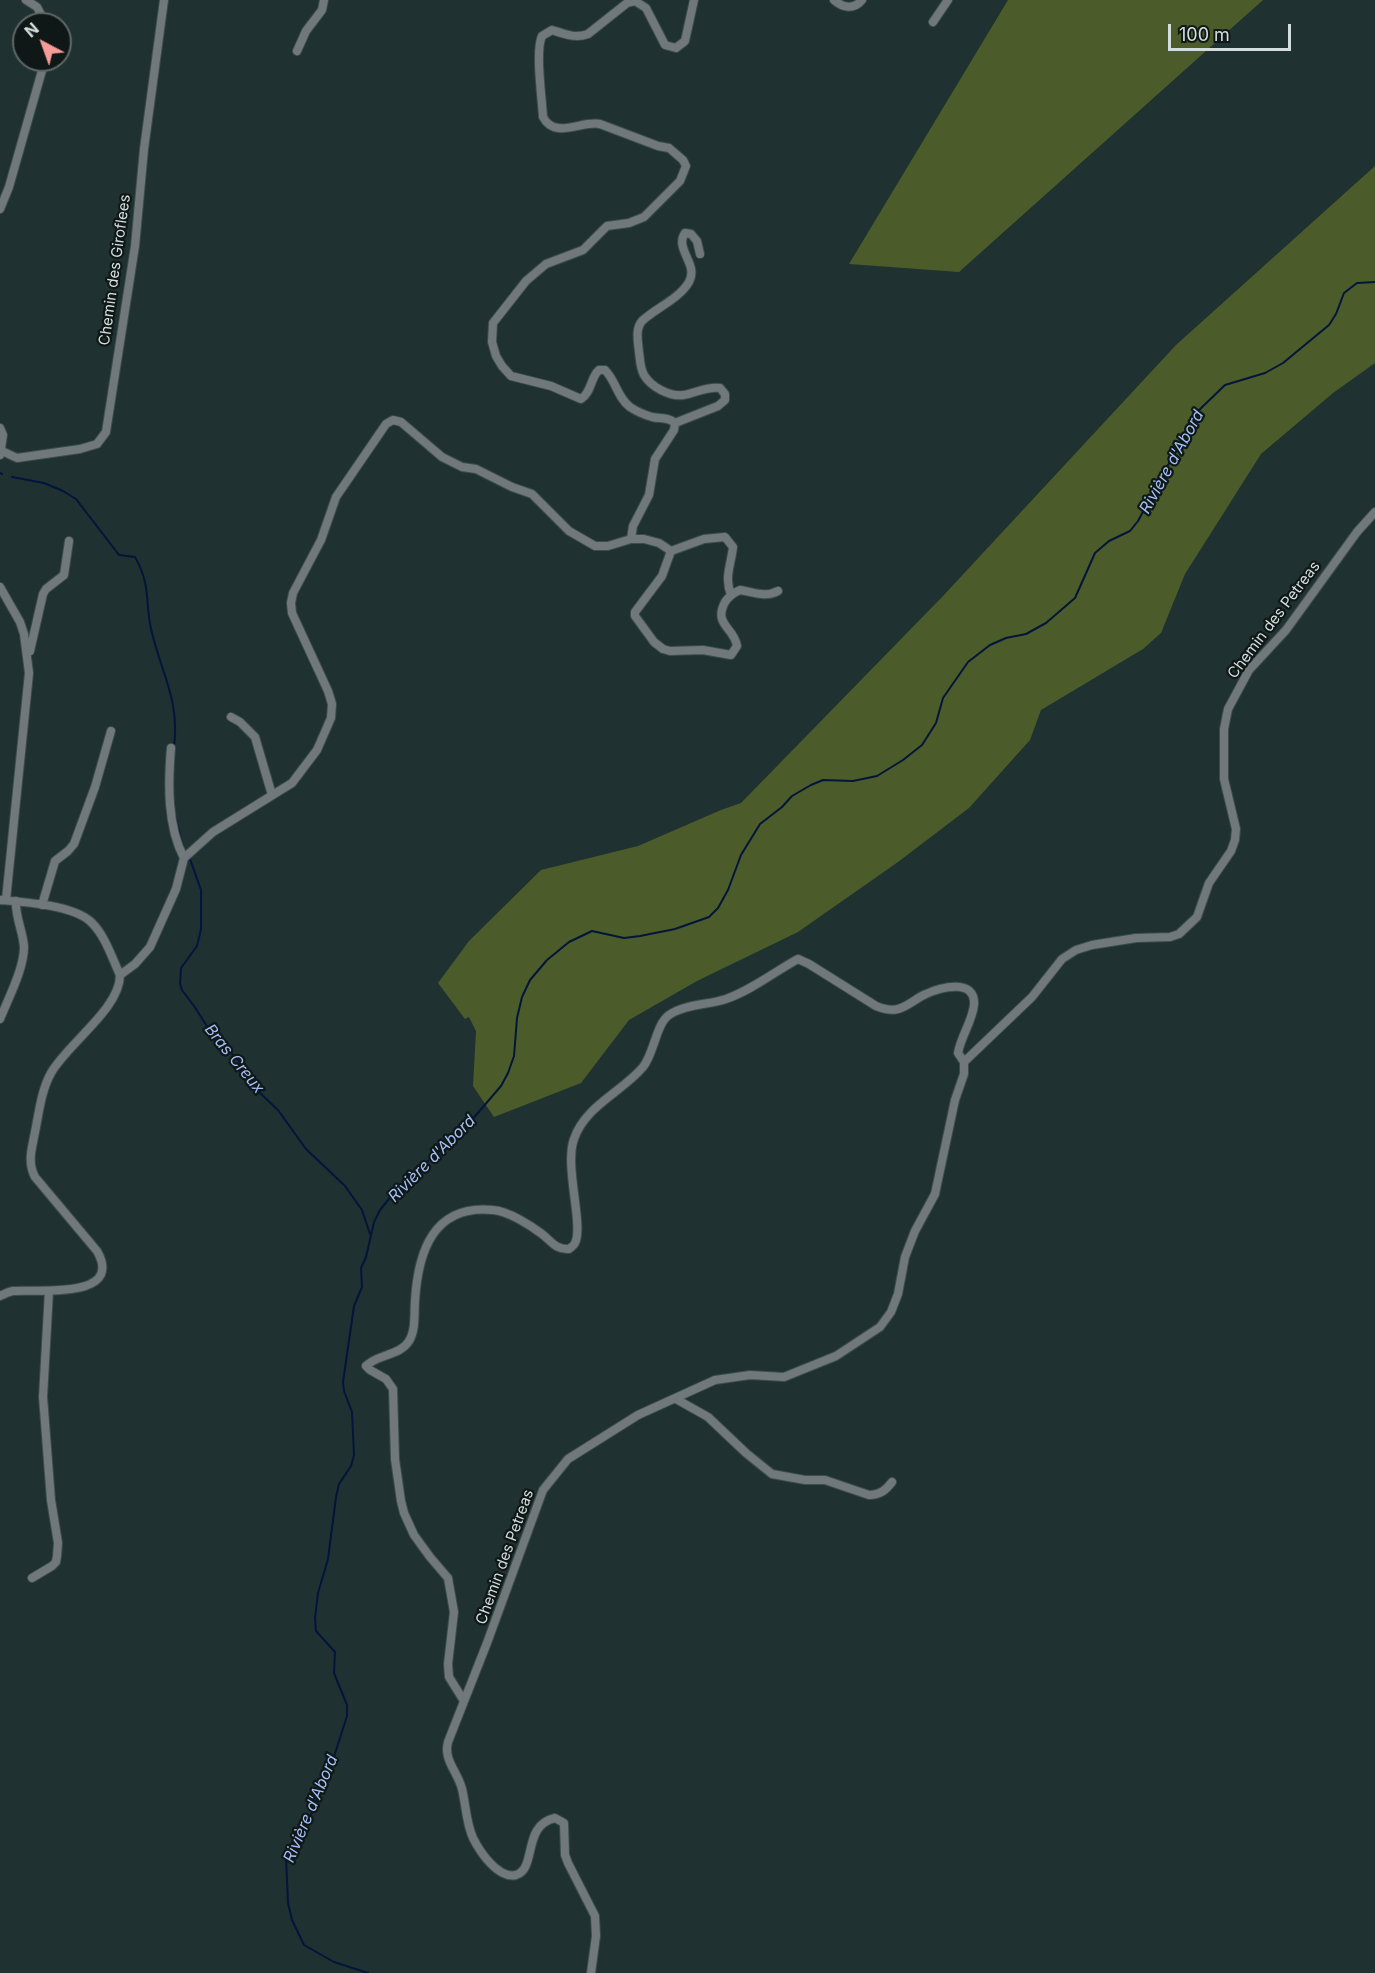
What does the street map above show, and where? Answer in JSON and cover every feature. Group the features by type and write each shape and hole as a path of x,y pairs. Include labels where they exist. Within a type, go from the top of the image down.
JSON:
{"street":[{"path":"26,0 37,7 40,12"},
{"name":"Chemin des Giroflees","path":"1,453 17,458 81,449 96,444 105,432 135,246 144,149 164,0"},
{"path":"297,51 306,31 322,10 324,0"},
{"path":"675,423 668,418 651,417 631,408 617,392 605,370 599,370 596,373 588,392 581,399 551,386 511,376 501,366 496,356 492,342 492,323 526,281 546,264 583,250 607,226 629,223 644,217 672,190 684,174 686,166 683,160 669,148 594,123 565,129 557,128 546,122 543,117 540,43 545,33 552,30 576,37 583,36 627,3 635,2 645,8 665,45 676,48 685,41 694,0"},
{"path":"834,0 848,7 854,7 862,0"},
{"path":"933,22 948,0"},
{"path":"0,209 9,188 42,72"},
{"path":"675,423 718,406 725,400 725,393 720,388 713,388 681,396 669,394 655,386 644,374 640,364 638,327 642,321 680,292 690,281 691,265 681,245 685,233 691,234 697,241 700,254"},
{"path":"0,1296 12,1291 79,1288 91,1284 100,1274 102,1264 97,1251 35,1177 31,1167 30,1154 45,1087 58,1062 102,1013 115,993 120,975 135,964 150,947 176,889 184,858 213,832 296,779 317,750 331,718 332,704 292,612 293,593 321,540 336,497 389,421 397,420 442,457 462,466 476,469 532,494 569,531 595,546 608,546 631,539 650,540 671,551 697,541 725,537 733,547 727,574 727,584 731,595"},
{"path":"631,539 633,526 646,503 651,487 655,459 674,430 675,423"},
{"path":"0,428 3,435 1,453"},
{"name":"Chemin des Petreas","path":"591,1973 596,1936 595,1916 565,1855 564,1823 555,1818 541,1825 532,1838 526,1865 519,1874 506,1875 495,1869 473,1838 462,1788 446,1755 448,1742 543,1490 568,1459 638,1415 715,1380 750,1375 784,1377 836,1356 880,1328 891,1312 898,1294 905,1257 915,1231 935,1194 964,1074 964,1062 1032,997 1062,959 1076,950 1136,938 1170,937 1179,934 1197,917 1209,883 1231,851 1235,840 1236,829 1224,779 1224,729 1228,709 1249,670 1286,630 1357,532 1375,512"},
{"path":"28,658 43,594 64,575 69,541"},
{"path":"671,551 662,576 634,612 654,642 663,649 670,651 703,650 731,655 737,646 736,638 722,622 720,615 723,605 731,595 740,590 771,595 778,591"},
{"path":"0,587 20,622 27,645 28,658 28,684 3,900 42,905 81,915 91,922 120,975"},
{"path":"231,717 240,722 255,737 272,795"},
{"path":"42,905 55,861 74,844 95,788 111,730"},
{"path":"171,748 169,798 176,842 184,858"},
{"path":"0,1019 22,962 24,946 15,913 16,901"},
{"path":"464,1701 449,1677 448,1664 454,1612 448,1578 414,1535 401,1501 395,1459 393,1389 386,1379 366,1366 375,1359 405,1347 410,1340 414,1327 418,1265 428,1241 436,1230 447,1220 460,1214 477,1209 494,1210 507,1213 541,1234 553,1245 562,1250 569,1250 576,1242 577,1230 572,1185 573,1139 586,1118 650,1059 666,1017 676,1011 728,999 798,959 886,1010 907,1006 924,994 940,989 958,986 967,988 974,1002 973,1012 958,1053 964,1062"},
{"path":"32,1578 56,1562 58,1543 51,1500 43,1397 49,1291"},
{"path":"676,1399 708,1418 772,1474 805,1480 825,1480 869,1495 876,1495 886,1490 892,1482"}],"green space":[{"path":"1008,0 1263,0 959,272 849,264"},
{"path":"1375,166 1375,363 1333,393 1261,454 1185,574 1161,633 1143,649 1041,710 1030,740 969,808 898,862 798,932 697,981 629,1020 581,1083 494,1117 473,1086 476,1031 469,1017 465,1019 438,983 469,941 541,870 638,846 741,803 943,596 1176,345"}],"waterway":[{"name":"Rivière d'Abord","path":"368,1973 334,1962 304,1945 292,1920 288,1903 286,1857 292,1843 307,1824 330,1769 347,1716 347,1705 334,1673 335,1652 316,1631 315,1618 318,1593 328,1559 339,1484 351,1466 354,1455 352,1412 343,1382 354,1306 362,1287 361,1268 366,1257 374,1222 380,1210 397,1189 465,1128 501,1086 514,1056 517,1018 522,997 530,980 547,960 569,942 592,931 624,938 675,929 709,917 718,908 728,890 741,855 760,824 792,796 823,780 853,781 877,776 922,745 936,723 943,698 968,662 990,645 1006,638 1026,634 1046,623 1075,598 1095,553 1109,541 1130,531 1138,521 1196,413 1225,385 1265,373 1283,363 1329,325 1344,293 1357,283 1375,282"},
{"name":"Bras Creux","path":"12,477 44,483 76,499 119,555 135,557 143,576 151,629 172,700 174,747"},
{"name":"Bras Creux","path":"175,815 183,847"},
{"name":"Bras Creux","path":"190,859 201,890 201,929 197,946 181,968 182,990 212,1034 245,1067 260,1093 278,1110 306,1149 345,1186 362,1210 370,1234"}]}
